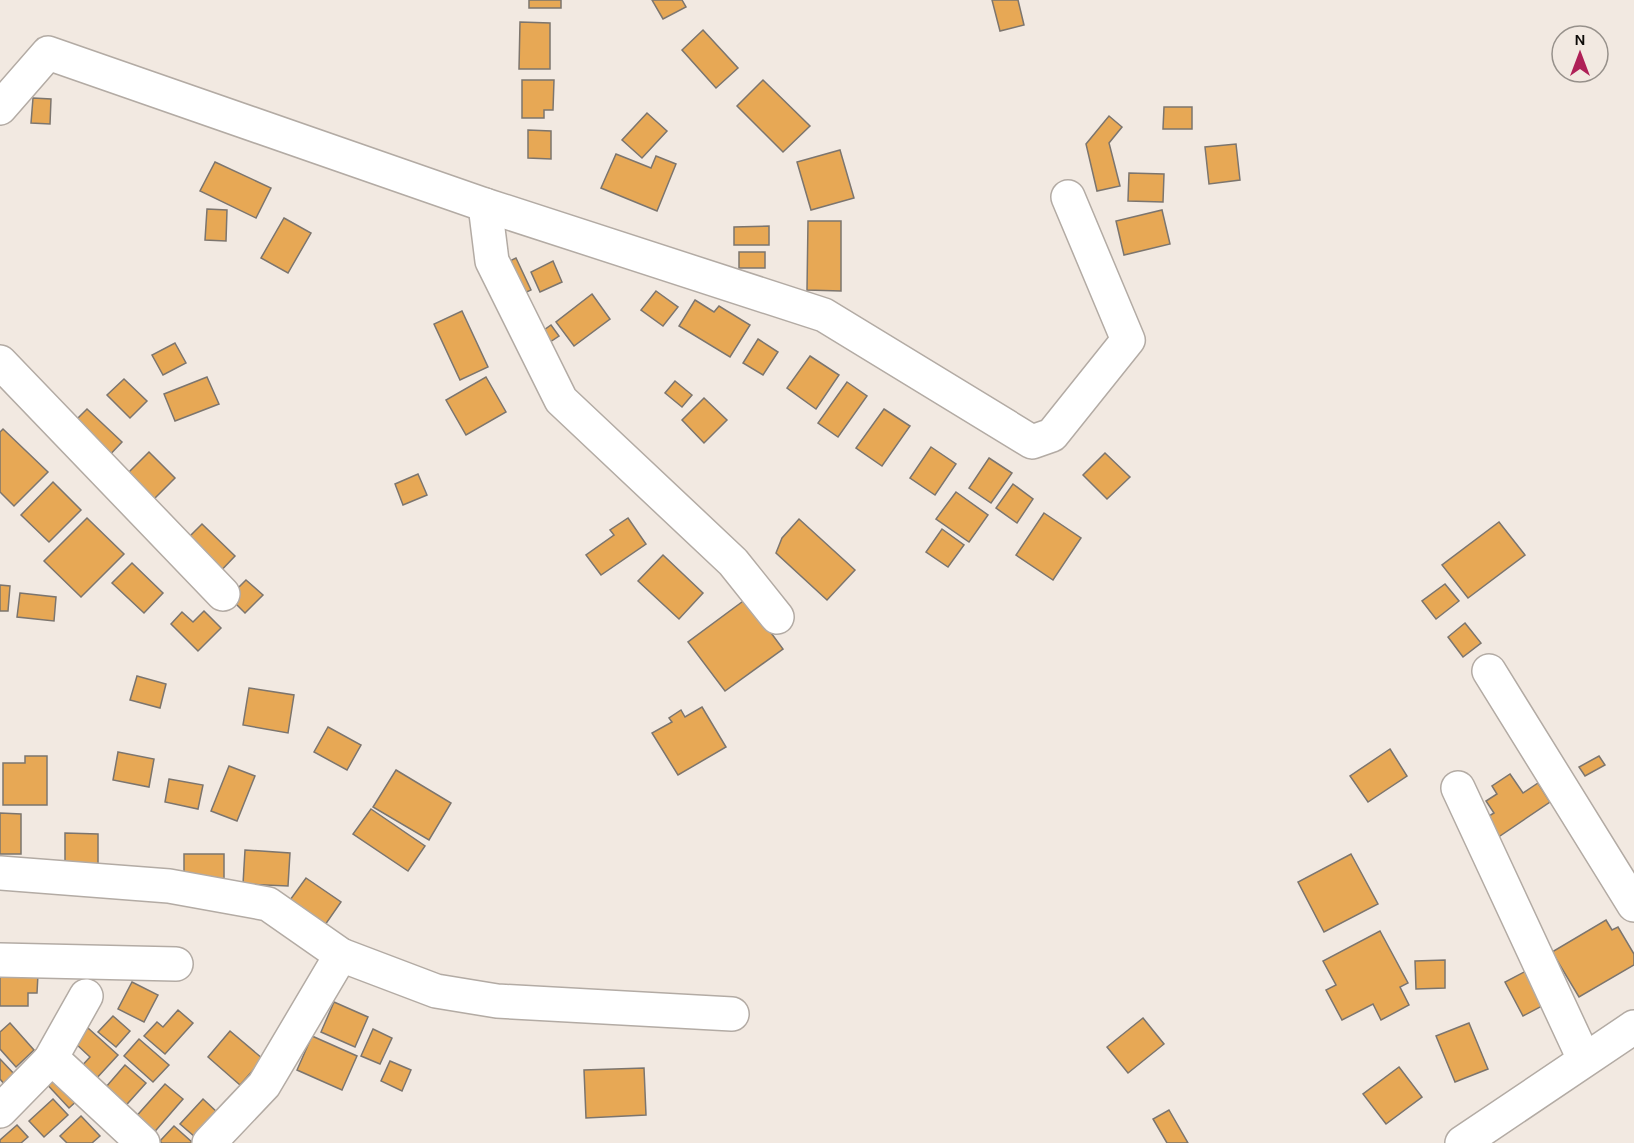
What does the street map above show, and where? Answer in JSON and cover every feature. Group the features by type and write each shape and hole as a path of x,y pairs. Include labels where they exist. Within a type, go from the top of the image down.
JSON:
{"street":[{"path":"0,108 48,53 485,205 824,315 1032,442 1052,435 1128,340 1068,196"},
{"path":"485,205 492,261 561,400 733,562 777,617"},
{"path":"0,362 223,594"},
{"path":"1489,671 1634,905"},
{"path":"1458,788 1584,1059"},
{"path":"0,873 169,886 268,904 341,955 436,991 497,1001 732,1014"},
{"path":"209,1143 264,1086 341,955"},
{"path":"0,960 176,964"},
{"path":"0,1111 50,1060 86,996"},
{"path":"1462,1143 1634,1027"},
{"path":"50,1060 56,1062 142,1143"}],"building":[{"path":"529,0 561,0 561,8 529,8"},
{"path":"652,0 682,0 686,7 663,19"},
{"path":"992,0 1018,0 1024,25 1000,31"},
{"path":"520,22 550,23 550,69 519,69"},
{"path":"703,30 738,68 716,88 682,50"},
{"path":"522,80 554,80 553,110 544,110 544,118 522,118"},
{"path":"763,80 810,126 783,152 737,106"},
{"path":"33,98 51,99 50,124 31,123"},
{"path":"1164,107 1192,107 1192,129 1163,129"},
{"path":"647,113 667,131 642,158 622,140"},
{"path":"1109,116 1122,127 1109,143 1120,186 1097,191 1086,144"},
{"path":"528,130 551,131 551,159 528,158"},
{"path":"1236,144 1240,180 1209,184 1205,147"},
{"path":"840,150 854,198 811,210 797,162"},
{"path":"616,154 651,168 656,156 676,164 657,211 601,188"},
{"path":"215,162 271,188 256,218 200,191"},
{"path":"1129,173 1164,174 1163,202 1128,201"},
{"path":"207,209 227,210 226,241 205,240"},
{"path":"1162,210 1170,244 1124,255 1116,221"},
{"path":"284,218 311,233 288,273 261,258"},
{"path":"808,221 841,221 841,291 807,290"},
{"path":"769,226 769,245 734,245 734,227"},
{"path":"739,252 765,252 765,268 739,268"},
{"path":"516,258 531,290 516,297 501,265"},
{"path":"553,261 562,282 540,292 531,272"},
{"path":"656,291 678,307 663,326 641,310"},
{"path":"592,294 610,319 574,346 556,322"},
{"path":"695,300 714,312 719,306 750,325 730,357 679,326"},
{"path":"462,311 488,367 460,380 434,324"},
{"path":"551,325 559,336 544,346 537,335"},
{"path":"758,339 778,352 763,375 743,363"},
{"path":"175,343 186,363 163,375 152,355"},
{"path":"810,356 839,375 816,409 787,388"},
{"path":"207,377 219,404 175,421 164,394"},
{"path":"486,377 506,412 466,435 446,400"},
{"path":"124,379 147,401 130,418 107,395"},
{"path":"675,381 692,395 682,407 665,393"},
{"path":"847,382 867,396 838,437 818,423"},
{"path":"704,398 727,420 704,443 682,420"},
{"path":"87,409 122,442 105,460 70,426"},
{"path":"884,409 910,426 882,466 856,448"},
{"path":"3,429 48,472 14,506 0,492 0,432"},
{"path":"931,447 956,464 935,495 910,478"},
{"path":"149,452 175,478 146,507 119,482"},
{"path":"1105,453 1130,477 1107,499 1083,475"},
{"path":"989,458 1012,473 991,503 969,488"},
{"path":"418,474 427,495 403,505 395,484"},
{"path":"53,482 81,510 49,542 21,515"},
{"path":"1013,484 1033,499 1017,523 996,508"},
{"path":"956,492 988,515 969,542 936,519"},
{"path":"1044,513 1081,538 1053,580 1016,555"},
{"path":"87,518 124,554 81,597 44,561"},
{"path":"628,518 646,544 601,575 586,555 614,535 610,530"},
{"path":"799,519 855,570 827,600 776,553 782,538"},
{"path":"1499,522 1525,555 1468,598 1442,565"},
{"path":"202,524 235,556 215,577 181,545"},
{"path":"942,529 964,545 948,567 926,552"},
{"path":"663,555 703,593 679,619 638,581"},
{"path":"132,563 163,593 144,613 112,583"},
{"path":"246,580 263,595 245,613 229,597"},
{"path":"1445,584 1459,601 1436,619 1422,601"},
{"path":"0,585 10,586 8,611 0,611"},
{"path":"20,593 56,597 54,621 17,617"},
{"path":"746,599 783,649 725,691 688,642"},
{"path":"204,611 221,628 198,651 171,624 182,612 193,622"},
{"path":"1465,623 1481,643 1463,657 1448,637"},
{"path":"137,676 166,684 160,708 130,700"},
{"path":"249,688 294,695 288,733 243,725"},
{"path":"702,707 726,747 678,775 652,733 672,722 669,718 681,710 685,717"},
{"path":"328,727 361,745 347,770 314,752"},
{"path":"1390,749 1407,776 1368,802 1350,776"},
{"path":"118,752 154,759 149,787 113,780"},
{"path":"25,756 47,756 47,805 3,805 3,763 25,763"},
{"path":"1599,756 1605,765 1585,776 1579,767"},
{"path":"229,766 255,776 237,821 211,811"},
{"path":"396,770 451,803 429,840 373,807"},
{"path":"1510,774 1523,793 1538,783 1550,802 1497,838 1484,819 1494,813 1486,801 1497,794 1492,786"},
{"path":"169,779 203,785 198,809 165,802"},
{"path":"371,809 425,846 408,871 353,834"},
{"path":"0,813 21,814 21,854 0,854"},
{"path":"65,833 98,834 98,865 65,865"},
{"path":"245,850 290,853 288,886 243,884"},
{"path":"184,854 224,854 224,885 184,885"},
{"path":"1351,854 1378,904 1324,932 1298,882"},
{"path":"306,878 341,902 325,925 290,900"},
{"path":"1606,920 1612,930 1618,927 1634,954 1634,965 1579,997 1552,952"},
{"path":"1380,931 1408,983 1400,987 1409,1005 1381,1020 1373,1004 1342,1020 1326,990 1336,985 1323,961"},
{"path":"1445,960 1445,988 1416,989 1415,961"},
{"path":"1526,971 1544,1005 1523,1016 1505,982"},
{"path":"0,973 38,974 37,993 28,993 28,1006 0,1006"},
{"path":"132,982 158,995 144,1022 118,1009"},
{"path":"334,1002 368,1017 355,1047 321,1032"},
{"path":"178,1010 193,1023 165,1054 144,1036 157,1022 163,1027"},
{"path":"113,1016 130,1031 116,1047 98,1032"},
{"path":"1143,1018 1164,1044 1128,1073 1107,1047"},
{"path":"10,1023 34,1050 16,1067 0,1049 0,1032"},
{"path":"1469,1023 1488,1069 1455,1082 1436,1036"},
{"path":"88,1028 118,1055 95,1080 80,1068 90,1057 75,1043"},
{"path":"373,1029 392,1038 380,1064 361,1056"},
{"path":"230,1031 263,1059 240,1085 208,1057"},
{"path":"312,1036 357,1056 342,1090 297,1070"},
{"path":"139,1039 169,1065 153,1082 124,1056"},
{"path":"0,1059 16,1076 5,1085 0,1079"},
{"path":"390,1061 411,1070 402,1091 381,1081"},
{"path":"125,1065 146,1083 120,1112 100,1094"},
{"path":"1399,1067 1422,1097 1386,1124 1363,1094"},
{"path":"644,1068 646,1115 586,1118 584,1070"},
{"path":"55,1069 81,1097 69,1108 43,1080"},
{"path":"165,1084 183,1099 151,1136 133,1120"},
{"path":"53,1099 68,1115 44,1137 29,1121"},
{"path":"203,1099 217,1112 195,1137 180,1124"},
{"path":"1169,1110 1188,1143 1167,1143 1153,1119"},
{"path":"81,1116 100,1136 92,1143 67,1143 60,1136"},
{"path":"17,1125 28,1137 21,1143 0,1143 0,1140"},
{"path":"174,1126 193,1143 162,1143 160,1141"}]}
